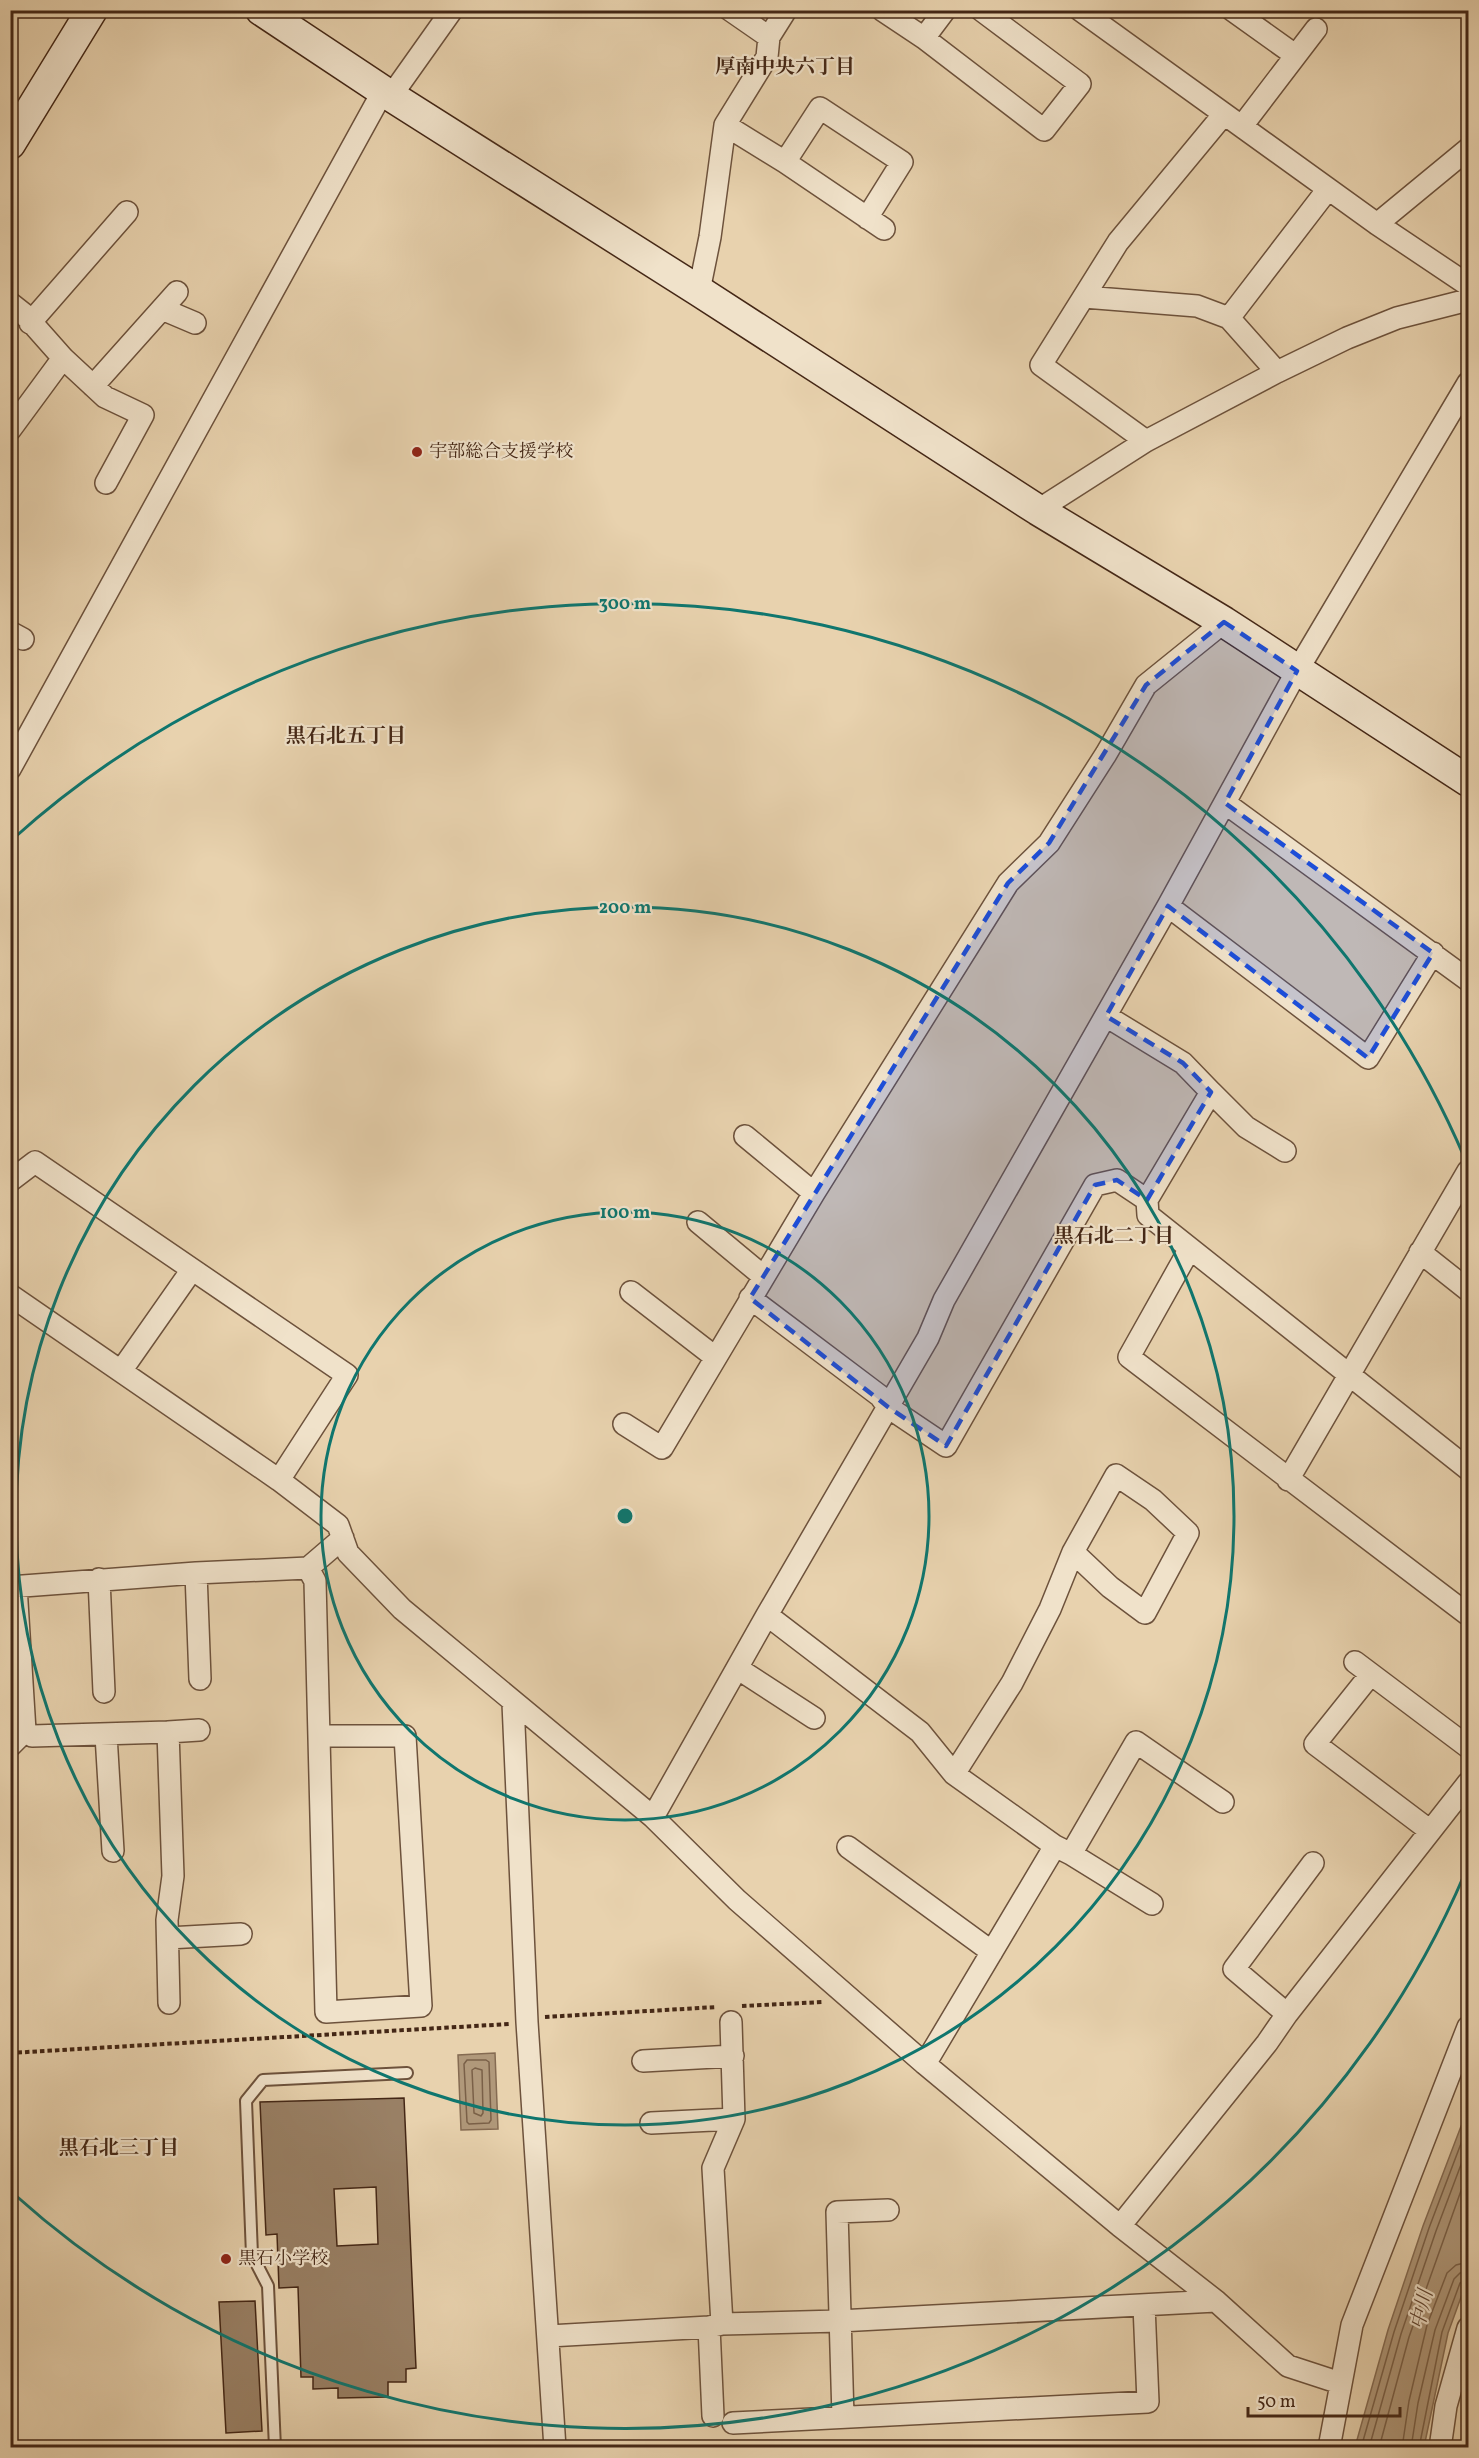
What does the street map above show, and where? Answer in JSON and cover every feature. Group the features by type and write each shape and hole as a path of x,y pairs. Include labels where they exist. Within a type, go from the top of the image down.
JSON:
{"street":[{"path":"10,144 92,10"},
{"path":"261,10 387,94 699,291 1038,510 1224,622 1468,781"},
{"path":"11,768 387,94 452,10"},
{"path":"730,10 769,37"},
{"path":"699,291 711,237 725,125 767,57 769,37 786,10"},
{"path":"882,10 1044,130 1080,84 981,10"},
{"path":"924,39 945,10"},
{"path":"1080,10 1377,224 1468,285"},
{"path":"1232,10 1295,55"},
{"path":"1242,126 1316,29"},
{"path":"725,125 785,162 875,223 902,162 820,108 785,162"},
{"path":"1146,441 1041,365 1118,242 1224,114"},
{"path":"1377,224 1468,149"},
{"path":"1229,318 1328,189"},
{"path":"30,323 127,212"},
{"path":"93,386 177,292"},
{"path":"1084,297 1197,306 1229,318 1277,372"},
{"path":"1038,510 1146,441 1277,372 1347,338 1397,318 1468,300"},
{"path":"10,303 63,358 105,397 143,416 106,483"},
{"path":"162,309 195,323"},
{"path":"10,430 63,358"},
{"path":"653,1817 928,1338 944,1300 1168,906 1297,671 1468,383"},
{"path":"624,1424 662,1448 814,1192 1008,883 1049,843 1106,754 1146,685 1224,622"},
{"path":"1225,803 1468,980"},
{"path":"1168,906 1368,1058 1433,953"},
{"path":"1106,1016 1183,1063 1246,1127 1285,1150"},
{"path":"1211,1092 1148,1200 1148,1215 1468,1469"},
{"path":"745,1136 814,1192"},
{"path":"10,1181 35,1162 347,1375 279,1480"},
{"path":"1288,1480 1468,1172"},
{"path":"750,1298 880,1396 888,1407 946,1446 1095,1185 1117,1180 1148,1200"},
{"path":"698,1222 763,1276"},
{"path":"1190,1250 1130,1356 1288,1480 1467,1614 1468,1609"},
{"path":"1420,1252 1468,1290"},
{"path":"121,1371 191,1270"},
{"path":"631,1292 715,1357"},
{"path":"10,1295 279,1480 338,1525 348,1554 402,1609 653,1817 737,1900 925,2064 1120,2226 1216,2301 1288,2366 1340,2383"},
{"path":"954,1774 1012,1683 1050,1610 1073,1552 1116,1475 1153,1500 1188,1533 1145,1612 1110,1587 1073,1552"},
{"path":"199,1730 32,1736 18,1739 13,1586 196,1573 308,1568 342,1538"},
{"path":"308,1568 315,1581 326,2012 421,2006 405,1736 319,1736"},
{"path":"196,1573 200,1679"},
{"path":"99,1579 104,1692"},
{"path":"767,1615 920,1732 954,1774 1063,1850 1152,1904"},
{"path":"737,1668 814,1718"},
{"path":"1429,1830 1315,1744 1363,1668 1468,1747"},
{"path":"513,1703 527,2022 555,2448"},
{"path":"168,1732 173,1876 167,1920 169,2003"},
{"path":"106,1735 112,1851"},
{"path":"925,2064 992,1952 1136,1742 1223,1802"},
{"path":"1120,2226 1267,2043 1287,2014 1396,1877 1429,1830 1468,1783"},
{"path":"848,1847 992,1952"},
{"path":"1287,2014 1233,1969 1313,1863"},
{"path":"168,1938 241,1934"},
{"path":"712,2416 716,2326 713,2168 734,2119 733,2056 729,2012"},
{"path":"1329,2448 1352,2325 1468,2027"},
{"path":"643,2061 733,2056"},
{"path":"651,2122 734,2119"},
{"path":"843,2417 837,2211 888,2210"},
{"path":"549,2336 1216,2301"},
{"path":"733,2423 1148,2402 1144,2305"},
{"path":"1440,2448 1446,2406 1468,2328"}],"lane":[{"path":"275,2448 268,2286 252,2255 246,2101 263,2080 407,2073"}],"path":[{"path":"10,2053 527,2022 532,2017 729,2012 852,2000"}],"highlighted area":[{"path":"1224,622 1297,671 1225,803 1433,953 1368,1058 1168,906 1106,1016 1183,1063 1211,1092 1147,1200 1117,1180 1095,1185 946,1446 888,1407 750,1298 1008,883 1049,843 1146,685"}],"water":[{"path":"495,2053 498,2129 461,2130 458,2055"},
{"name":"中川","path":"1468,2108 1468,2278 1448,2333 1424,2447 1355,2447 1388,2330 1423,2226"}],"building":[{"path":"404,2098 416,2368 406,2369 406,2382 388,2382 388,2397 338,2398 338,2388 313,2389 313,2377 301,2377 298,2287 279,2288 277,2234 266,2235 260,2102","holes":["376,2187 378,2244 337,2246 334,2189"]},
{"path":"255,2301 262,2431 226,2433 219,2302"}],"place":[{"name":"宇部総合支援学校","path":"417,452"},
{"name":"黒石小学校","path":"226,2259"}],"district":[{"name":"厚南中央六丁目","path":"785,68"},
{"name":"黒石北五丁目","path":"346,737"},
{"name":"黒石北二丁目","path":"1114,1237"},
{"name":"黒石北三丁目","path":"119,2149"}]}
